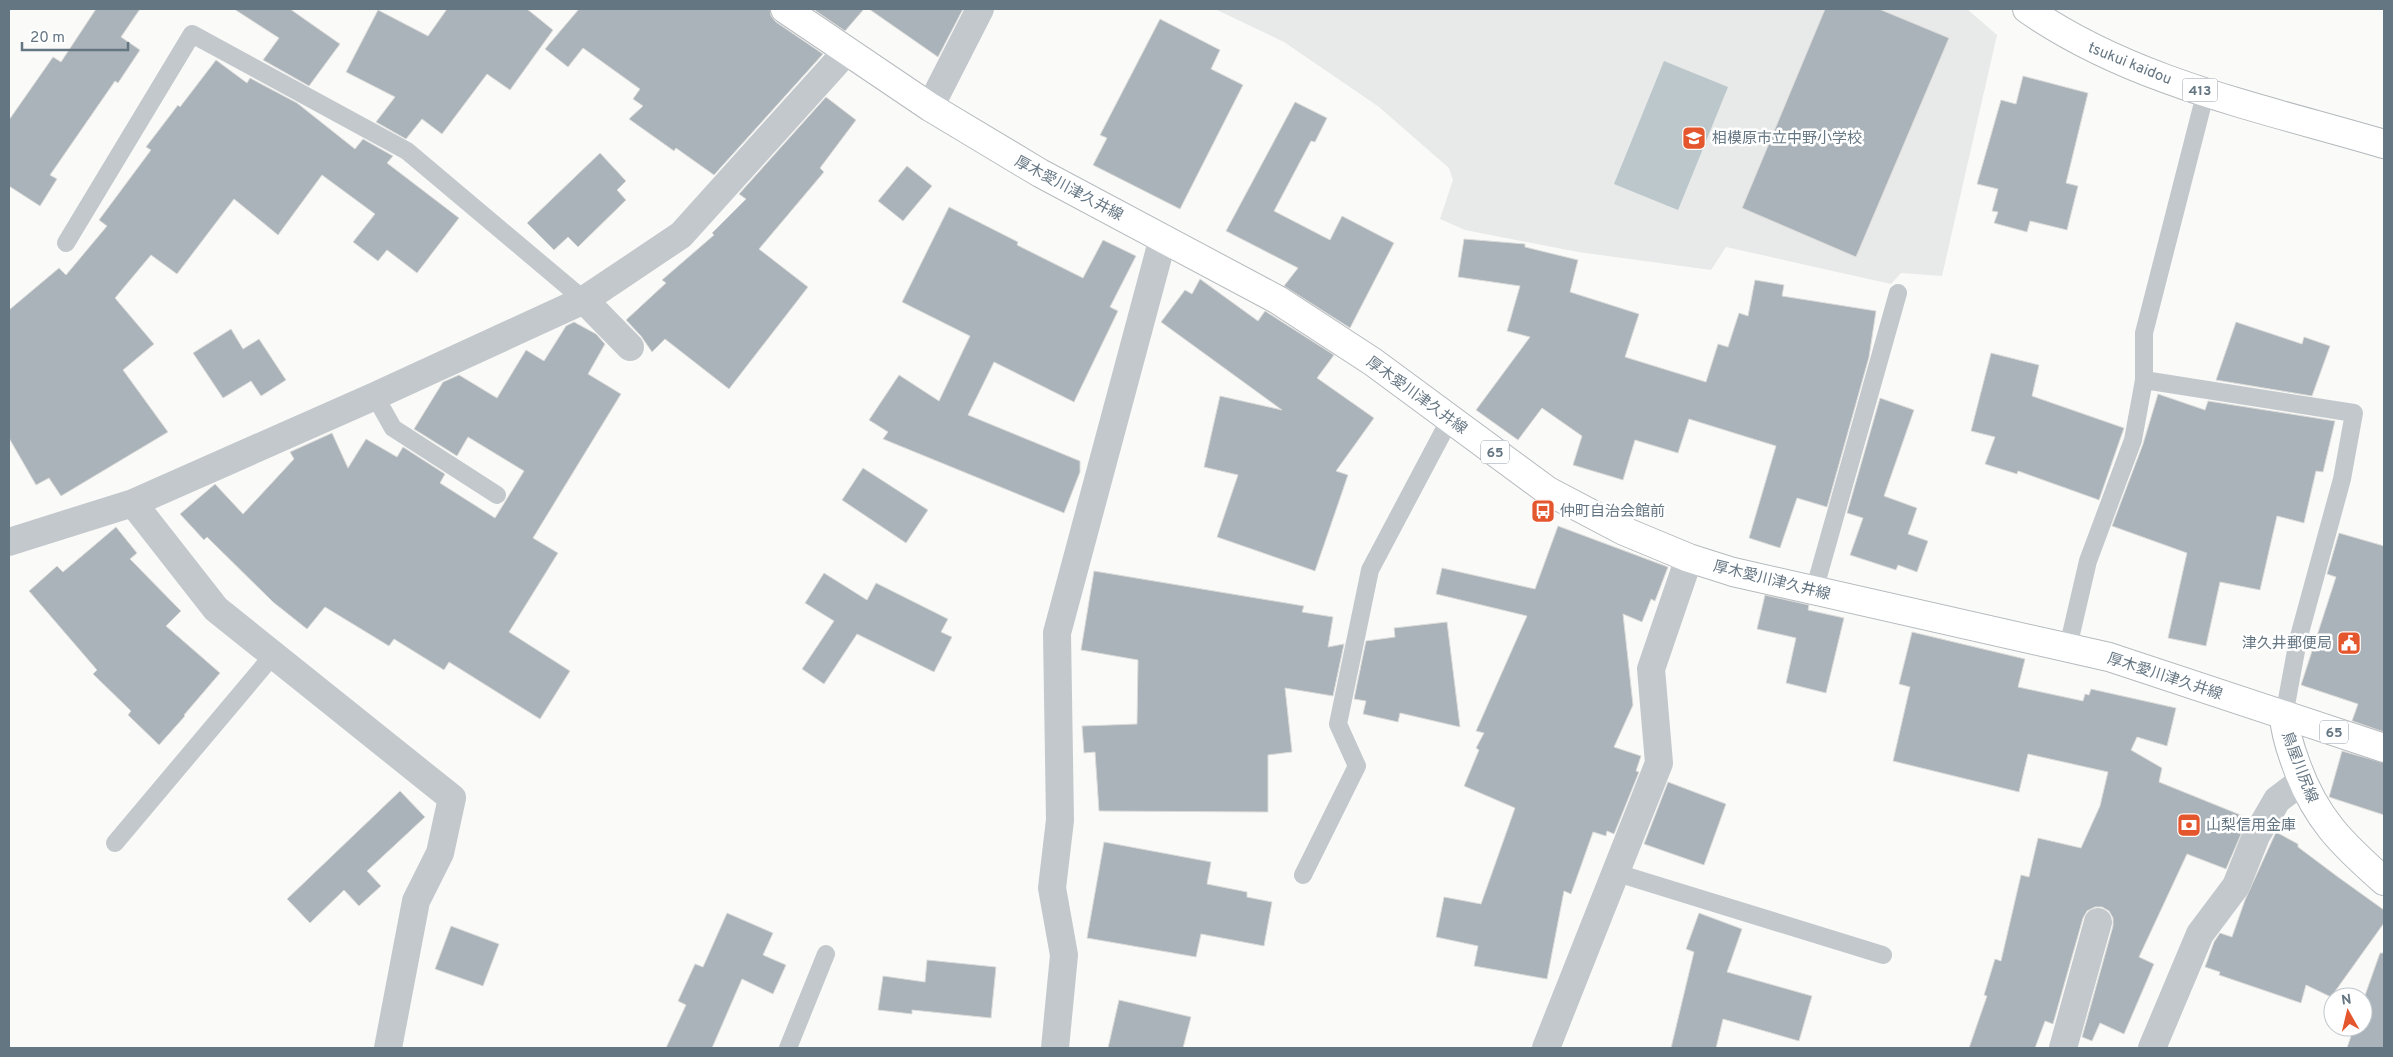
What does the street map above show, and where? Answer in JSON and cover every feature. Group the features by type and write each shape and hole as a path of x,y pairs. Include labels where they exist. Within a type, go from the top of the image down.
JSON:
{"main road":[{"name":"厚木愛川津久井線","path":"786,9 930,108 1040,173 1278,300 1373,362 1516,469 1556,495 1624,531 1689,558 1733,572 2068,647 2147,668 2284,716 2384,748"},
{"name":"tsukui kaidou","path":"2027,9 2071,37 2101,53 2145,72 2384,144"},
{"name":"鳥屋川尻線","path":"2284,716 2289,745 2302,781 2326,824 2384,882"}],"street":[{"path":"930,108 980,9"},
{"path":"9,542 133,503 375,396 584,300 681,234 846,52"},
{"path":"1055,1048 1064,955 1052,888 1060,820 1057,633 1163,238"},
{"path":"584,300 630,347"},
{"path":"133,503 216,609 452,798 440,853 416,901 388,1048"},
{"path":"1546,1048 1561,1006 1617,874 1659,764 1650,669 1689,558"},
{"path":"2152,1048 2200,934 2236,886 2256,836 2277,800 2302,781"},
{"path":"2063,1048 2098,922"}],"lane":[{"path":"66,243 192,34 407,151 584,300"},
{"path":"2068,647 2088,561 2133,440 2144,380 2144,333 2206,91"},
{"path":"1814,591 1898,292"},
{"path":"2144,380 2354,413 2342,479 2305,611 2284,716"},
{"path":"375,396 392,428 497,496"},
{"path":"1303,875 1357,766 1338,724 1370,570 1450,419"},
{"path":"115,843 274,654"},
{"path":"1617,874 1883,954"},
{"path":"788,1048 826,954"}],"shaded area":[{"name":"相模原市立中野小学校","path":"1215,9 1967,9 1997,35 1942,276 1901,273 1891,284 1726,247 1711,270 1578,252 1465,230 1440,219 1453,180 1449,168 1379,107 1284,42"},
{"path":"1664,61 1728,87 1678,210 1614,184"}],"building":[{"path":"96,9 140,9 121,37 140,50 118,83 115,81 50,175 57,179 40,206 9,186 9,120 53,57 61,62"},
{"path":"234,9 290,9 340,44 309,86 263,60 279,38"},
{"path":"447,9 527,9 553,30 510,90 487,74 442,134 422,119 406,139 376,122 395,97 346,72 378,10 428,36"},
{"path":"579,9 770,9 771,16 776,22 823,54 714,175 676,148 674,151 629,119 643,106 633,99 640,89 583,48 568,67 545,49"},
{"path":"813,9 864,9 845,31"},
{"path":"869,9 963,9 938,57"},
{"path":"1825,9 1879,9 1949,38 1856,257 1742,208"},
{"path":"1160,19 1220,50 1211,69 1243,85 1180,209 1093,165 1107,138 1100,135"},
{"path":"216,60 247,83 250,78 297,103 355,149 363,139 393,156 387,163 459,218 417,273 387,250 378,261 353,242 375,214 322,175 278,235 234,199 177,274 151,255 115,298 154,344 123,370 168,432 61,496 49,478 36,485 9,438 9,310 59,268 66,275 107,226 99,220 151,150 146,147"},
{"path":"2023,76 2088,93 2066,183 2078,186 2067,230 2030,221 2027,232 1994,223 1998,212 1992,211 1998,189 1977,184 2001,100 2016,104"},
{"path":"826,97 856,120 820,168 824,172 759,249 808,287 729,389 665,339 652,352 641,336 626,320 666,283 662,280 714,235 712,233 746,199 739,194"},
{"path":"1295,102 1327,118 1315,142 1311,141 1274,211 1330,240 1342,216 1394,243 1350,328 1284,286 1298,268 1226,231"},
{"path":"600,153 626,181 617,190 626,200 578,247 568,237 554,250 527,223"},
{"path":"907,166 932,186 903,221 878,201"},
{"path":"949,207 1018,242 1017,245 1083,278 1103,240 1136,256 1110,307 1118,311 1074,402 994,362 968,415 1080,461 1080,472 1064,513 883,439 888,432 869,420 899,375 939,401 970,336 902,302"},
{"path":"1464,239 1525,244 1525,247 1578,260 1570,292 1639,314 1625,357 1706,382 1718,344 1728,347 1739,313 1748,316 1755,280 1784,285 1782,296 1876,311 1869,357 1827,507 1797,498 1780,548 1749,538 1776,446 1689,419 1678,453 1635,440 1623,480 1573,465 1582,436 1542,408 1518,440 1476,410 1530,337 1507,331 1520,286 1458,277"},
{"path":"1200,279 1258,321 1265,311 1334,355 1317,378 1374,418 1336,471 1348,475 1315,571 1217,537 1238,475 1204,467 1220,396 1282,410 1161,322 1185,290 1192,294"},
{"path":"574,322 596,334 605,344 588,374 621,394 533,538 558,553 509,632 570,671 540,719 449,662 444,670 394,639 389,646 325,607 307,629 273,602 207,537 204,540 180,514 215,484 243,514 294,459 290,452 332,433 348,468 366,439 397,457 403,447 445,474 440,483 495,518 524,471 468,437 457,456 414,429 443,382 459,375 497,398 526,350 544,361 566,326"},
{"path":"2236,322 2302,344 2304,337 2330,346 2312,396 2216,380"},
{"path":"231,329 243,349 259,339 286,380 261,396 251,381 223,398 193,353"},
{"path":"1991,353 2039,365 2032,396 2124,428 2099,500 2018,471 2017,474 1985,464 1995,437 1971,431"},
{"path":"2158,394 2205,410 2208,401 2335,421 2323,472 2316,471 2304,523 2277,516 2260,590 2220,582 2206,646 2168,638 2187,553 2112,526 2143,444"},
{"path":"1880,398 1914,410 1884,496 1917,508 1908,534 1928,541 1917,572 1898,565 1896,570 1850,555 1863,518 1847,513"},
{"path":"863,468 928,510 906,543 842,500"},
{"path":"1558,526 1668,567 1655,601 1651,599 1642,622 1623,614 1633,705 1614,747 1641,756 1636,771 1639,772 1614,834 1607,831 1606,836 1593,832 1571,894 1564,891 1547,979 1474,966 1478,946 1436,937 1444,897 1481,904 1515,808 1464,786 1479,750 1476,748 1484,733 1476,731 1527,616 1436,594 1442,568 1535,589"},
{"path":"116,527 137,553 130,559 181,611 166,626 220,673 159,745 128,715 131,711 93,674 97,670 29,591 57,566 63,572"},
{"name":"津久井郵便局","path":"2339,533 2384,546 2384,732 2352,721 2358,704 2301,685 2336,577 2327,574"},
{"path":"1094,571 1304,606 1302,612 1333,617 1328,647 1344,644 1333,696 1285,688 1292,752 1268,755 1268,812 1099,811 1095,752 1084,753 1082,726 1137,724 1138,660 1081,650"},
{"path":"824,573 867,600 876,583 948,619 941,632 952,637 934,672 857,634 824,684 802,669 834,621 805,603"},
{"path":"1765,595 1809,605 1808,610 1844,618 1826,693 1786,683 1796,638 1757,629"},
{"path":"1447,622 1460,727 1400,713 1398,722 1363,714 1366,701 1354,699 1366,641 1395,637 1394,628"},
{"path":"1912,632 2025,659 2018,687 2083,701 2085,694 2089,695 2091,689 2176,708 2167,746 2137,737 2131,750 2162,768 2159,782 2248,818 2226,869 2187,854 2139,957 2154,964 2124,1034 2100,1023 2092,1041 2082,1037 2113,926 2113,918 2109,911 2102,907 2095,907 2087,911 2083,918 2053,1024 2045,1021 2035,1048 1969,1048 1987,996 1984,995 1995,959 2001,961 2021,875 2029,877 2038,838 2081,848 2100,806 2108,772 2028,754 2019,792 1893,761 1910,687 1899,684"},
{"path":"2342,751 2384,763 2384,815 2329,797"},
{"path":"1668,782 1726,804 1704,865 1644,844"},
{"path":"400,791 425,817 367,871 381,886 359,906 344,890 310,923 287,899"},
{"path":"2276,832 2298,844 2298,847 2384,910 2384,923 2338,987 2323,987 2323,993 2306,985 2301,1003 2219,975 2220,972 2205,967 2214,942 2220,933 2232,937 2245,900"},
{"path":"1104,842 1211,862 1207,884 1247,892 1247,897 1272,902 1264,946 1201,934 1196,957 1087,938"},
{"path":"727,913 773,933 763,955 786,965 773,994 742,979 712,1048 666,1048 686,1005 678,1001 695,964 703,967"},
{"path":"1699,913 1742,929 1727,972 1812,996 1799,1041 1723,1019 1716,1048 1671,1048 1694,952 1686,949"},
{"path":"451,926 499,944 483,986 435,969"},
{"path":"2380,953 2384,953 2384,1048 2347,1048 2351,1037 2373,1037 2373,987 2368,987"},
{"path":"927,960 996,967 991,1018 912,1010 912,1014 878,1010 883,976 925,982"},
{"path":"1119,1000 1191,1017 1183,1048 1108,1048"}],"place":[{"name":"相模原市立中野小学校","path":"1694,138"},
{"name":"仲町自治会館前","path":"1543,511"},
{"name":"津久井郵便局","path":"2349,643"},
{"name":"山梨信用金庫","path":"2189,825"}]}
